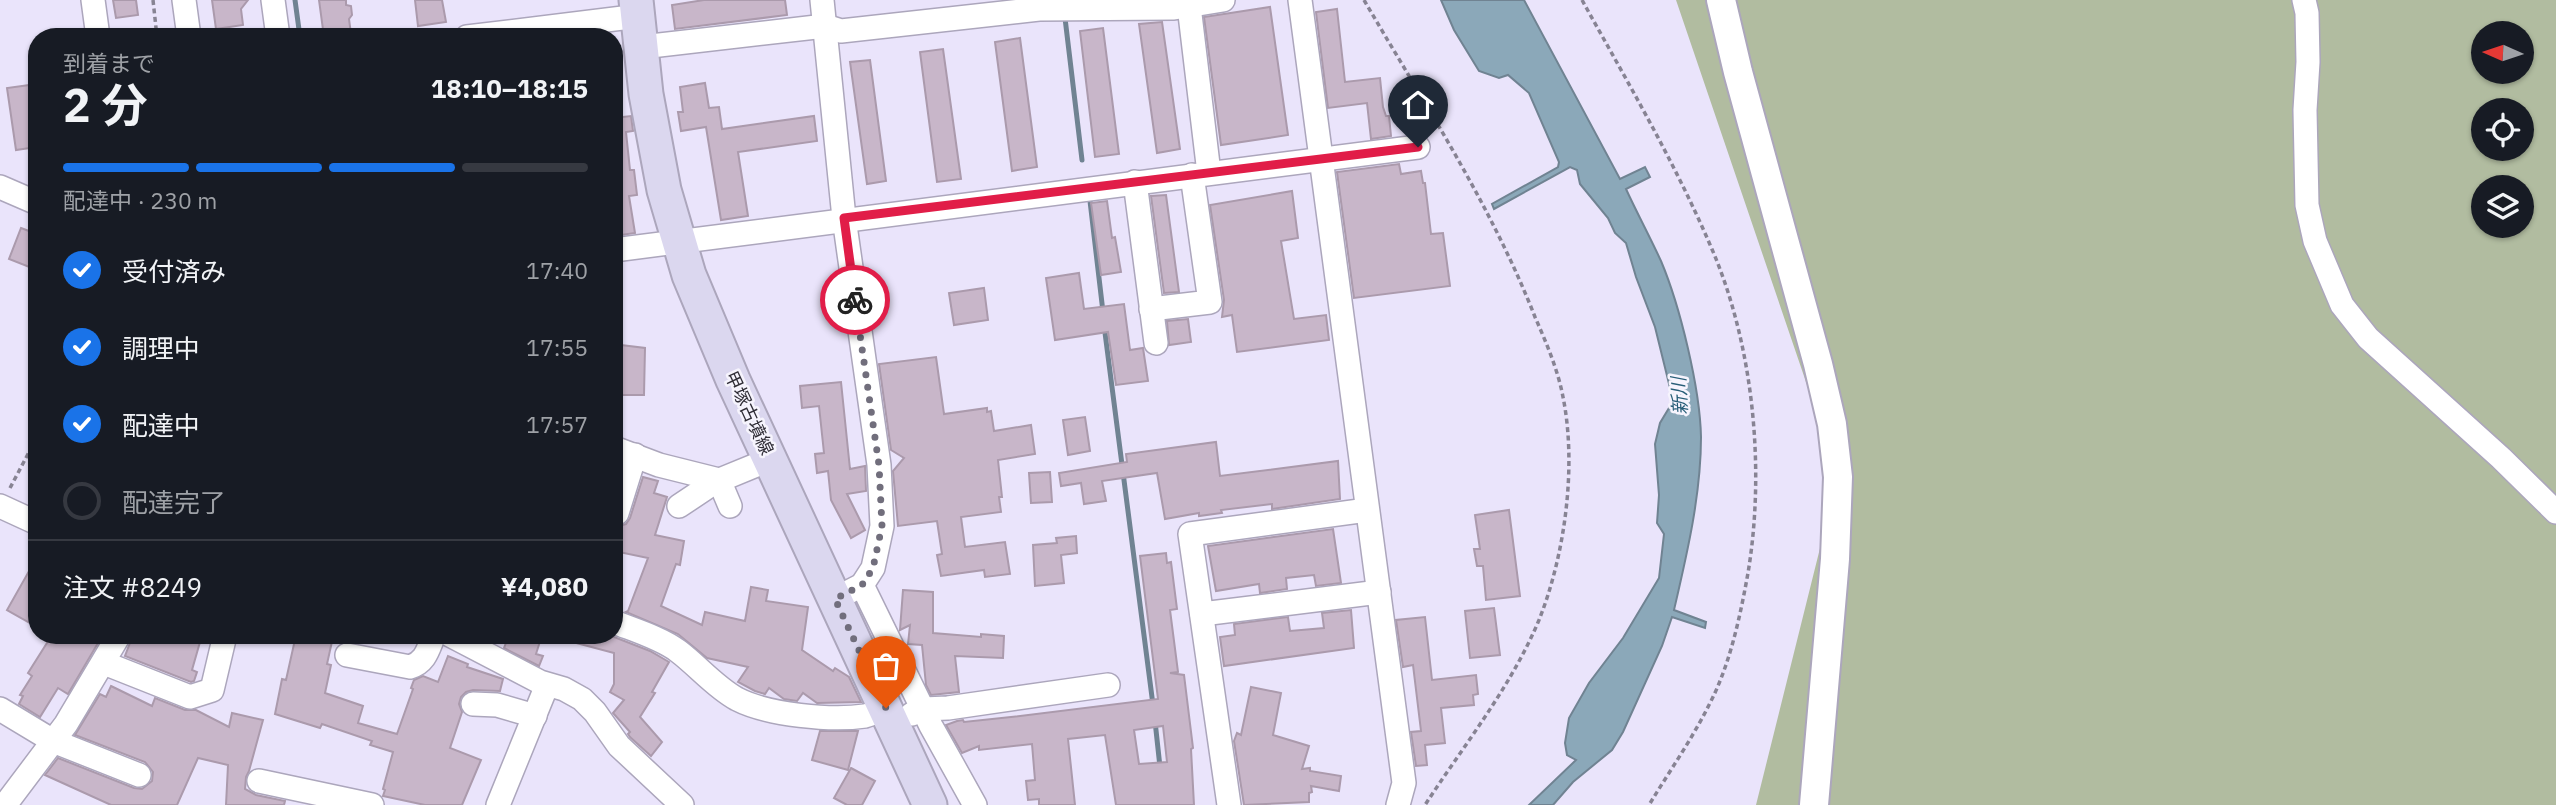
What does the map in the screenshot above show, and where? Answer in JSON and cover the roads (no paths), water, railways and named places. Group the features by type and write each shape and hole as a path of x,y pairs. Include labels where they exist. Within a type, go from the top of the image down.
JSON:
{"main road":[{"name":"甲塚古墳線","path":"639,21 646,93 664,190 689,275 733,380 771,459 849,592 889,714 930,805"}],"street":[{"path":"93,0 103,28"},
{"path":"184,0 188,28"},
{"path":"273,0 277,28"},
{"path":"822,0 844,218 879,465 882,526 873,568 849,592 923,709 975,805"},
{"path":"564,28 639,21 825,26 841,32 1038,4 1174,8 1223,0"},
{"path":"1300,0 1404,783 1398,805"},
{"path":"1721,0 1832,424 1838,477 1835,559 1814,805"},
{"path":"2304,0 2307,13 2308,62 2305,110 2307,205 2315,241 2342,305 2368,338 2501,458 2556,512"},
{"path":"1151,309 1210,302 1189,6"},
{"path":"623,249 844,218 1418,147"},
{"path":"1135,182 1156,343"},
{"path":"0,187 28,199"},
{"path":"623,436 645,451 633,454"},
{"path":"633,454 719,480"},
{"path":"623,480 633,454"},
{"path":"679,506 719,480 771,459"},
{"path":"719,480 730,506"},
{"path":"3,500 28,517"},
{"path":"1229,805 1191,534 1367,509"},
{"path":"1202,614 1378,592"},
{"path":"623,626 676,649 719,687 736,698 753,705 821,716 889,714 948,708 1108,685"},
{"path":"5,805 53,741 114,644"},
{"path":"104,663 190,697 212,690 223,644"},
{"path":"347,655 410,667 418,665 425,658 430,644"},
{"path":"483,644 547,685 564,689 582,699 595,712 619,746 681,805"},
{"path":"498,805 547,685"},
{"path":"473,704 497,705 535,716"},
{"path":"0,709 53,741 139,775"},
{"path":"259,781 372,805"}],"water":[{"name":"新川","path":"1441,0 1524,0 1620,179 1645,167 1650,177 1626,189 1668,279 1688,348 1697,395 1701,437 1699,481 1674,610 1706,622 1705,628 1672,617 1662,646 1623,732 1612,750 1573,782 1553,805 1529,805 1576,760 1567,755 1565,743 1569,718 1589,683 1623,638 1659,578 1664,534 1657,523 1659,495 1655,444 1660,423 1672,403 1672,396 1655,327 1626,243 1615,233 1608,218 1580,184 1577,170 1570,167 1494,209 1492,204 1558,167 1559,162 1529,93 1508,75 1499,78 1479,71 1454,30"}],"waterway":[{"path":"295,0 299,28"},
{"path":"1065,18 1082,160"},
{"path":"1090,201 1103,312"},
{"path":"1104,325 1153,705"},
{"path":"1155,721 1160,767"}]}
